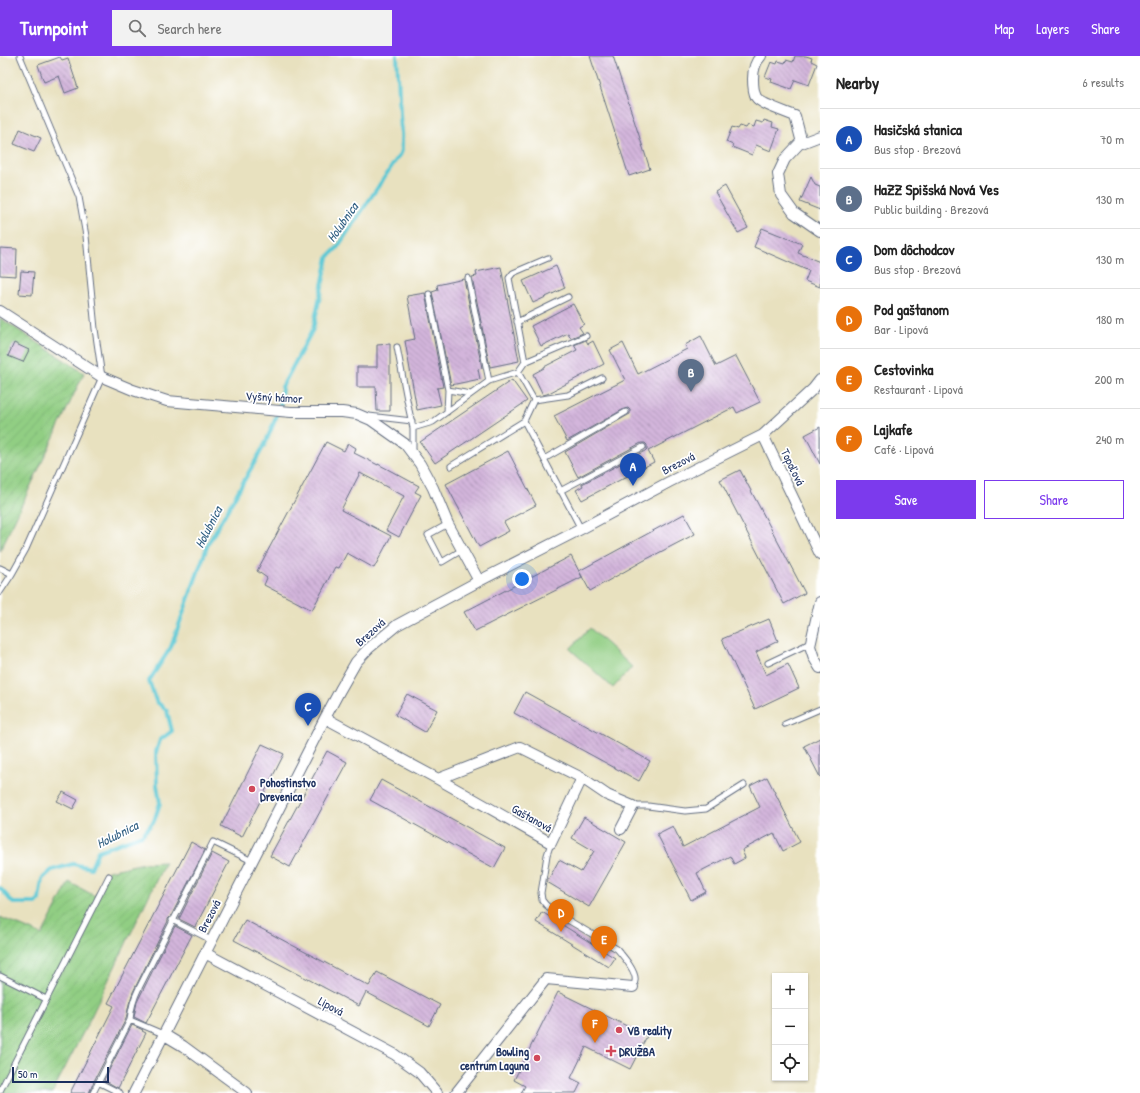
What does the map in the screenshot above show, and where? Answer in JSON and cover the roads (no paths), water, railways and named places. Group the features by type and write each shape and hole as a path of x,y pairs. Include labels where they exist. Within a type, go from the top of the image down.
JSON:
{"street":[{"path":"761,56 757,60 754,71 753,88 756,98 763,103 795,116 802,143"},
{"path":"820,136 799,144 785,159 778,174 780,196 794,213 820,231"},
{"name":"Vyšný hámor","path":"2,315 102,377 133,390 167,401 291,412 342,412 357,414 371,420 405,444 420,464 434,488 448,524 479,581"},
{"name":"Brezová","path":"134,1093 325,718 356,662 368,649 398,625 479,581 663,485 763,435 813,389 820,380"},
{"name":"Topoľová","path":"763,435 820,554"},
{"path":"820,602 810,646 814,658 820,668"},
{"name":"Gaštanová","path":"325,718 438,779 550,843 582,778"},
{"path":"438,779 520,747 582,778 608,795 633,806 621,830"},
{"name":"Lipová","path":"205,953 394,1054 419,1072 437,1093"},
{"path":"456,1093 546,979 633,987"},
{"path":"163,1034 183,1046 247,1093"}],"lane":[{"path":"0,592 26,549 102,377 95,329 86,236 79,197 20,56"},
{"path":"524,362 509,278 513,273 548,258"},
{"path":"468,278 489,381"},
{"path":"429,294 448,390 447,412"},
{"path":"517,322 568,297"},
{"path":"413,428 433,422 489,381 518,372 524,362 586,336"},
{"path":"398,347 413,428 413,456"},
{"path":"518,372 534,400"},
{"path":"534,400 568,395 602,378"},
{"path":"448,390 471,394"},
{"path":"451,466 524,421 534,400"},
{"path":"544,459 626,412"},
{"path":"362,416 412,421"},
{"path":"524,421 581,529"},
{"path":"560,491 643,447"},
{"path":"448,524 428,535 442,562 462,550"},
{"path":"0,568 12,574"},
{"path":"768,663 806,646 810,646"},
{"path":"785,724 820,709"},
{"path":"633,806 648,806 685,811 706,810 744,785"},
{"path":"93,1093 130,1020 135,995 213,842 252,861"},
{"path":"550,843 541,893 542,900 556,913 617,949 625,958 633,972 636,981 633,987"},
{"path":"1,1087 109,876"},
{"path":"172,920 211,940"},
{"path":"0,976 46,999"},
{"path":"130,1020 163,1034"},
{"path":"98,1082 120,1093"}],"waterway":[{"name":"Holubnica","path":"0,888 13,903 36,903 39,900 42,879 52,870 73,864 91,868 98,851 142,835 154,821 160,803 157,785 156,752 160,740 172,731 167,711 156,701 149,681 171,647 208,544 265,444 280,408 282,387 313,329 328,257 337,248 402,151 397,56"}],"place":[{"name":"HaZZ Spišská Nová Ves","path":"691,392"},
{"name":"Hasičská stanica","path":"633,486"},
{"name":"Dom dôchodcov","path":"308,726"},
{"name":"Pohostinstvo Drevenica","path":"252,789"},
{"name":"Pod gaštanom","path":"561,932"},
{"name":"Cestovinka","path":"604,959"},
{"name":"VB reality","path":"619,1030"},
{"name":"Lajkafe","path":"595,1043"},
{"name":"DRUŽBA","path":"611,1051"},
{"name":"Bowling centrum Laguna","path":"537,1058"}]}
